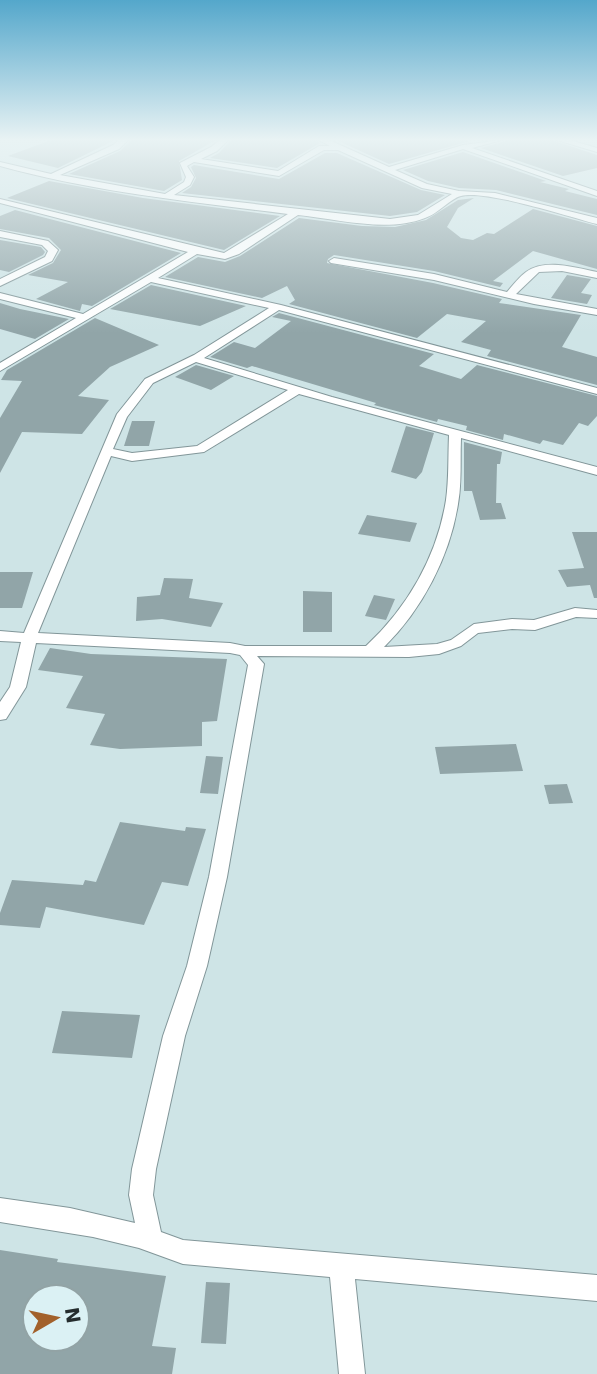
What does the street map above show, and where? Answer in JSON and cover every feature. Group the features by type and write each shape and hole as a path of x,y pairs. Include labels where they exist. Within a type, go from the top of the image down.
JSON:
{"street":[{"path":"12,204 225,256 236,253 295,213"},
{"path":"223,204 376,221 430,216 445,204"},
{"path":"529,204 597,222"},
{"path":"0,234 45,243 53,250 49,258 0,282"},
{"path":"0,368 196,251"},
{"path":"334,261 434,277 597,312"},
{"path":"509,295 534,271 548,269 597,275"},
{"path":"152,279 278,307 597,391"},
{"path":"0,296 82,317"},
{"path":"0,715 18,687 29,638 121,416 149,381 198,357 278,307"},
{"path":"198,357 200,362 297,390 597,471"},
{"path":"107,451 132,457 200,449 297,390"},
{"path":"370,651 391,633 425,582 450,512 455,433"},
{"path":"0,636 245,651 409,652 439,649 456,643 474,629 512,624 535,625 575,612 597,614"},
{"path":"151,1239 141,1195 144,1170 174,1036 197,966 218,877 256,672 252,656 245,651"},
{"path":"0,1210 94,1224 151,1239 183,1252 597,1288"},
{"path":"341,1265 352,1374"}],"building":[{"path":"33,204 190,204 280,216 224,250"},
{"path":"283,204 430,204 417,212 390,216"},
{"path":"451,204 464,204 458,208 447,227 461,238 473,240 487,233 494,234 533,209 597,226 597,269 533,251 493,281 503,283 500,287 434,271 334,255 327,263 502,299 499,303 581,315 562,347 597,357 597,385 487,356 491,350 461,342 486,321 447,314 417,338 289,304 295,300 287,286 262,298 165,277 198,257 225,262 240,256 299,218 395,227 426,220"},
{"path":"553,204 597,204 597,215"},
{"path":"15,210 181,253 92,306 82,304 80,311 36,299 68,282 28,275 53,263 61,250 49,238 0,229 0,216"},
{"path":"0,240 41,247 45,252 9,272 0,270"},
{"path":"567,275 591,279 581,293 592,295 587,304 551,298"},
{"path":"151,285 246,306 200,326 110,309"},
{"path":"0,303 69,319 35,339 0,329"},
{"path":"279,313 434,354 419,366 461,379 477,365 597,396 597,416 588,426 579,423 563,445 543,440 540,444 504,434 503,440 466,430 467,426 438,419 437,422 252,366 247,368 210,357 234,342 255,348 291,321 272,317"},
{"path":"95,318 159,345 110,367 78,396 109,400 82,434 22,432 0,473 0,418 22,381 1,380 7,370"},
{"path":"196,365 234,376 211,390 175,377"},
{"path":"132,421 155,421 149,446 124,446"},
{"path":"406,426 434,433 422,472 416,479 391,472"},
{"path":"464,442 502,452 500,464 497,464 496,503 501,503 506,519 480,520 472,491 464,491"},
{"path":"367,515 417,523 410,542 358,534"},
{"path":"572,532 597,532 597,598 594,598 590,585 567,587 558,570 584,568"},
{"path":"0,572 33,572 22,608 0,608"},
{"path":"164,578 193,579 189,598 223,603 211,627 162,619 136,621 137,597 160,595"},
{"path":"303,591 332,592 332,632 303,632"},
{"path":"374,595 395,599 386,620 365,616"},
{"path":"50,648 91,654 227,659 217,721 202,722 202,746 120,749 90,745 105,714 66,708 83,676 38,670"},
{"path":"516,744 523,771 440,774 435,747"},
{"path":"206,756 223,757 218,794 200,793"},
{"path":"567,784 573,803 549,804 544,785"},
{"path":"120,822 185,831 186,827 206,829 188,886 162,882 144,925 46,907 40,928 0,925 0,913 12,880 83,885 85,880 96,882"},
{"path":"62,1011 140,1015 132,1058 52,1053"},
{"path":"0,1250 58,1259 57,1262 166,1276 152,1346 176,1348 172,1374 0,1374"},
{"path":"206,1282 230,1283 226,1344 201,1343"}]}
